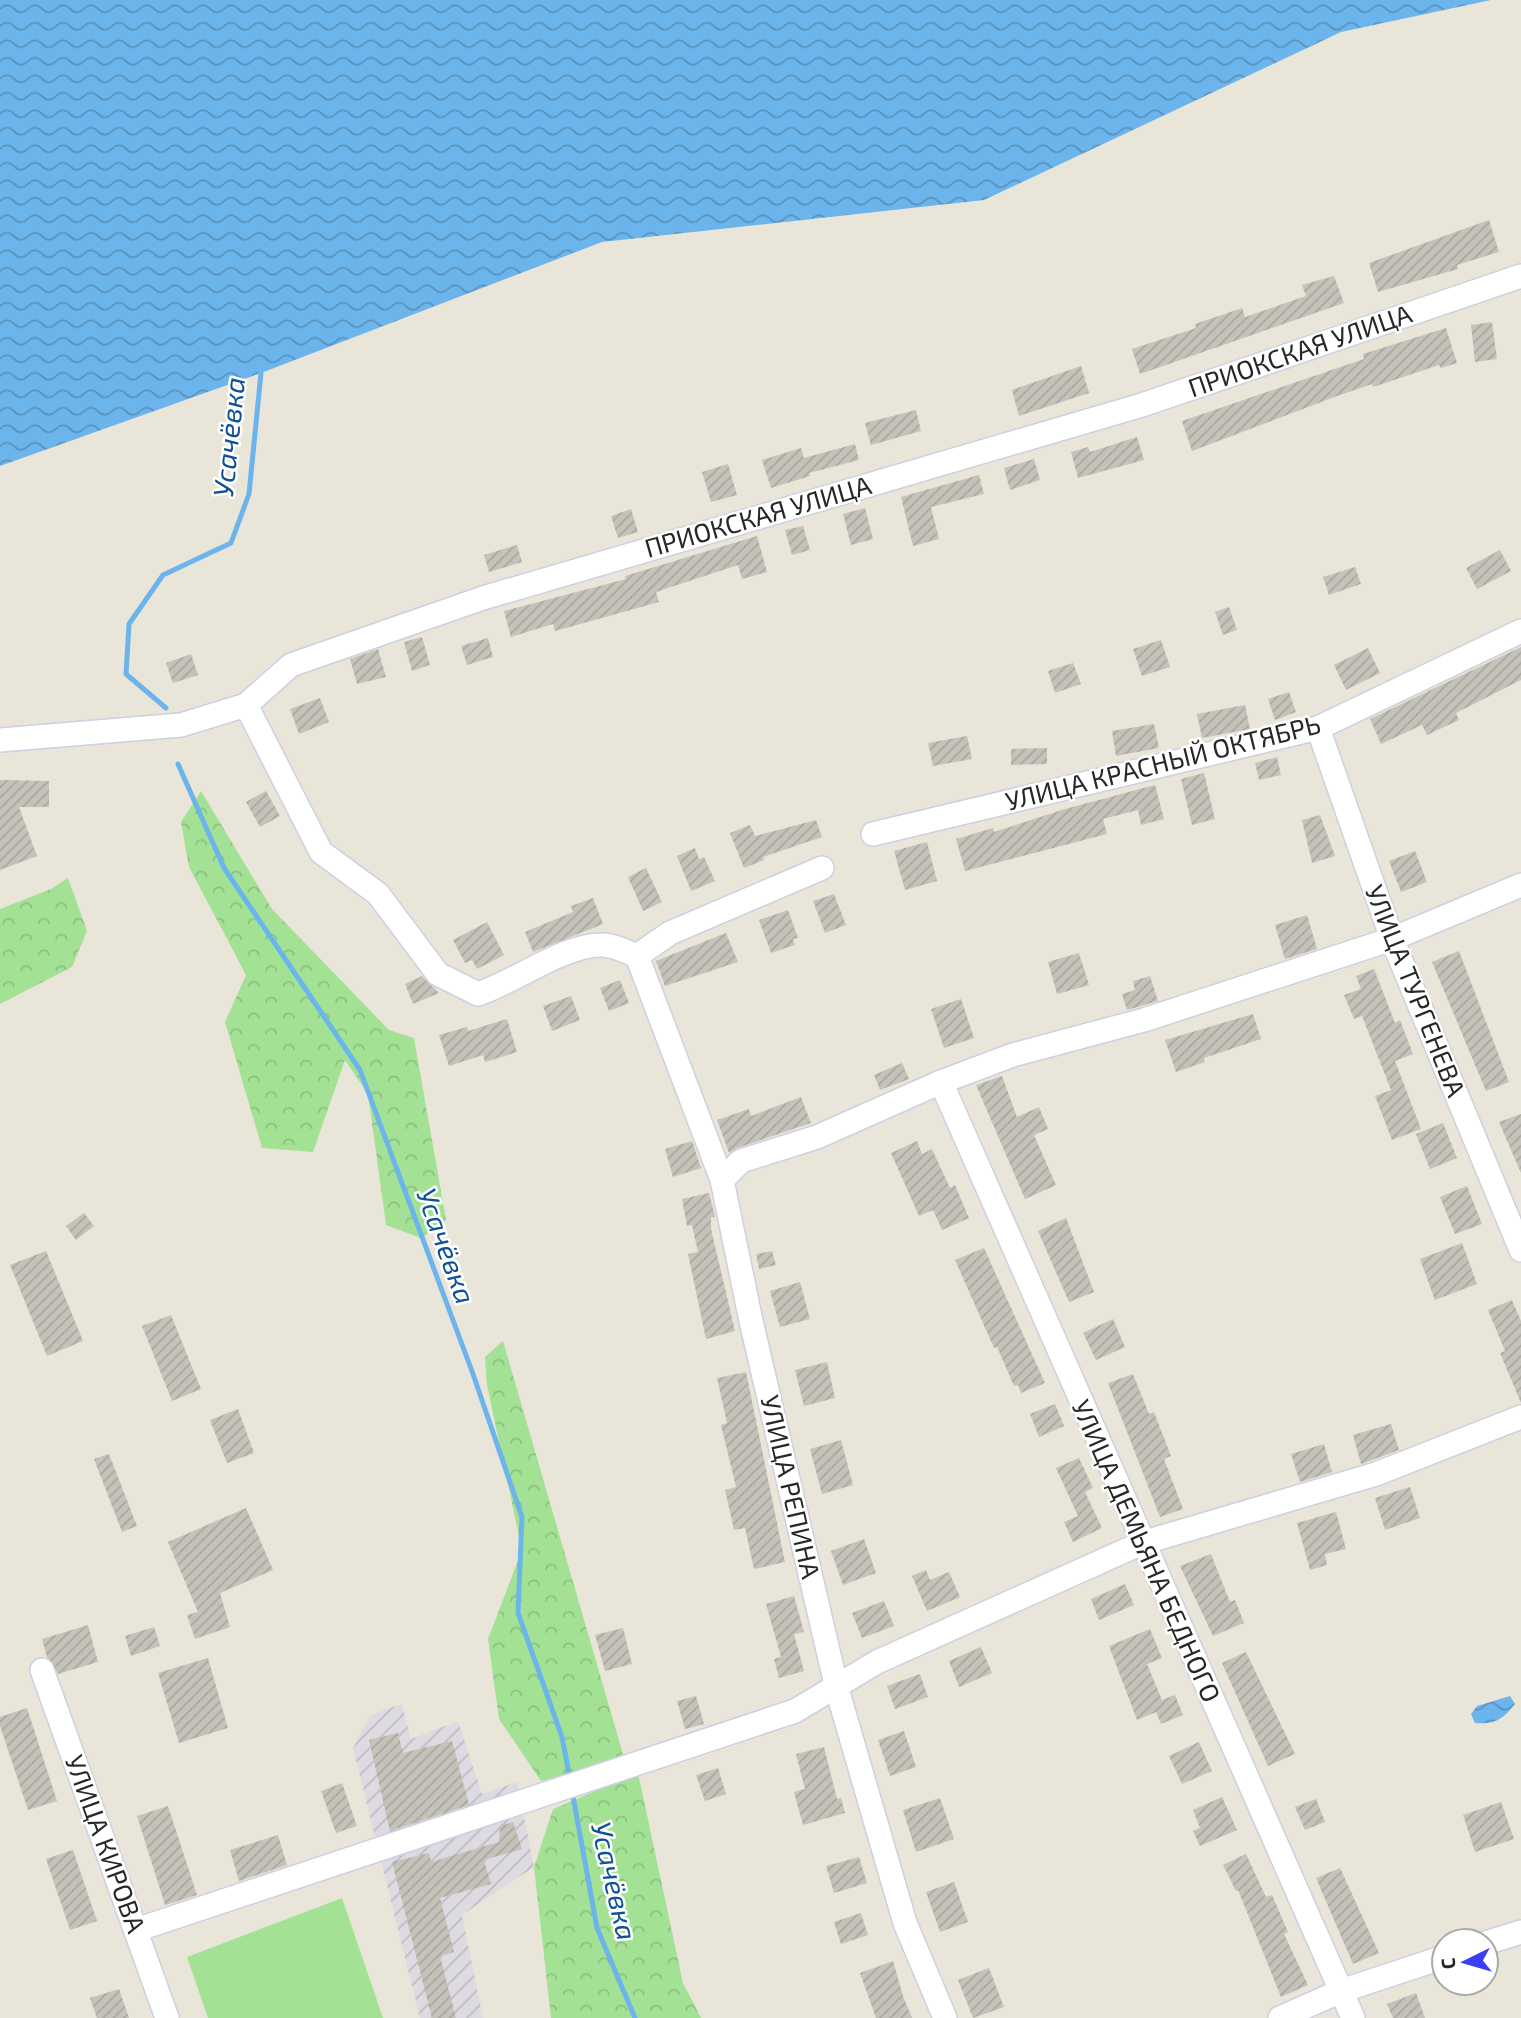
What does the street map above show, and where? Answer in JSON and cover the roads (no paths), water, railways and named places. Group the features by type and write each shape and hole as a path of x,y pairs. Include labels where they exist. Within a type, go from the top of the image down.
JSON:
{"street":[{"name":"ПРИОКСКАЯ УЛИЦА","path":"0,740 181,725 246,705 290,665 483,598 1142,405 1521,276"},
{"name":"УЛИЦА КРАСНЫЙ ОКТЯБРЬ","path":"873,834 1318,728 1521,631"},
{"path":"246,705 321,852 378,894 438,974 478,994 502,986 560,956 601,944 638,956 670,933 822,868"},
{"name":"УЛИЦА ТУРГЕНЕВА","path":"1318,728 1392,939 1521,1250"},
{"path":"722,1180 741,1161 817,1137 941,1082 1013,1055 1144,1020 1392,939 1521,885"},
{"name":"УЛИЦА РЕПИНА","path":"638,956 722,1180 751,1321 837,1689 905,1923 945,2018"},
{"name":"УЛИЦА ДЕМЬЯНА БЕДНОГО","path":"941,1082 1353,2018"},
{"path":"136,1930 794,1711 837,1689 877,1662 1142,1543 1376,1474 1521,1417"},
{"name":"УЛИЦА КИРОВА","path":"42,1670 167,2018"},
{"path":"1500,1939 1521,1932"},
{"path":"1280,2018 1342,1991 1430,1962"}],"water":[{"path":"0,0 1491,0 1341,32 984,200 602,242 261,373 0,466"},
{"path":"1510,1696 1515,1704 1506,1714 1493,1722 1475,1723 1471,1714 1477,1706"}],"waterway":[{"name":"Усачёвка","path":"166,708 126,674 129,624 163,575 231,543 249,494 261,373 258,367"},
{"name":"Усачёвка","path":"178,764 224,868 360,1070 473,1374 522,1517 518,1613 562,1737 570,1779"},
{"name":"Усачёвка","path":"572,1791 597,1928 635,2018"}]}
